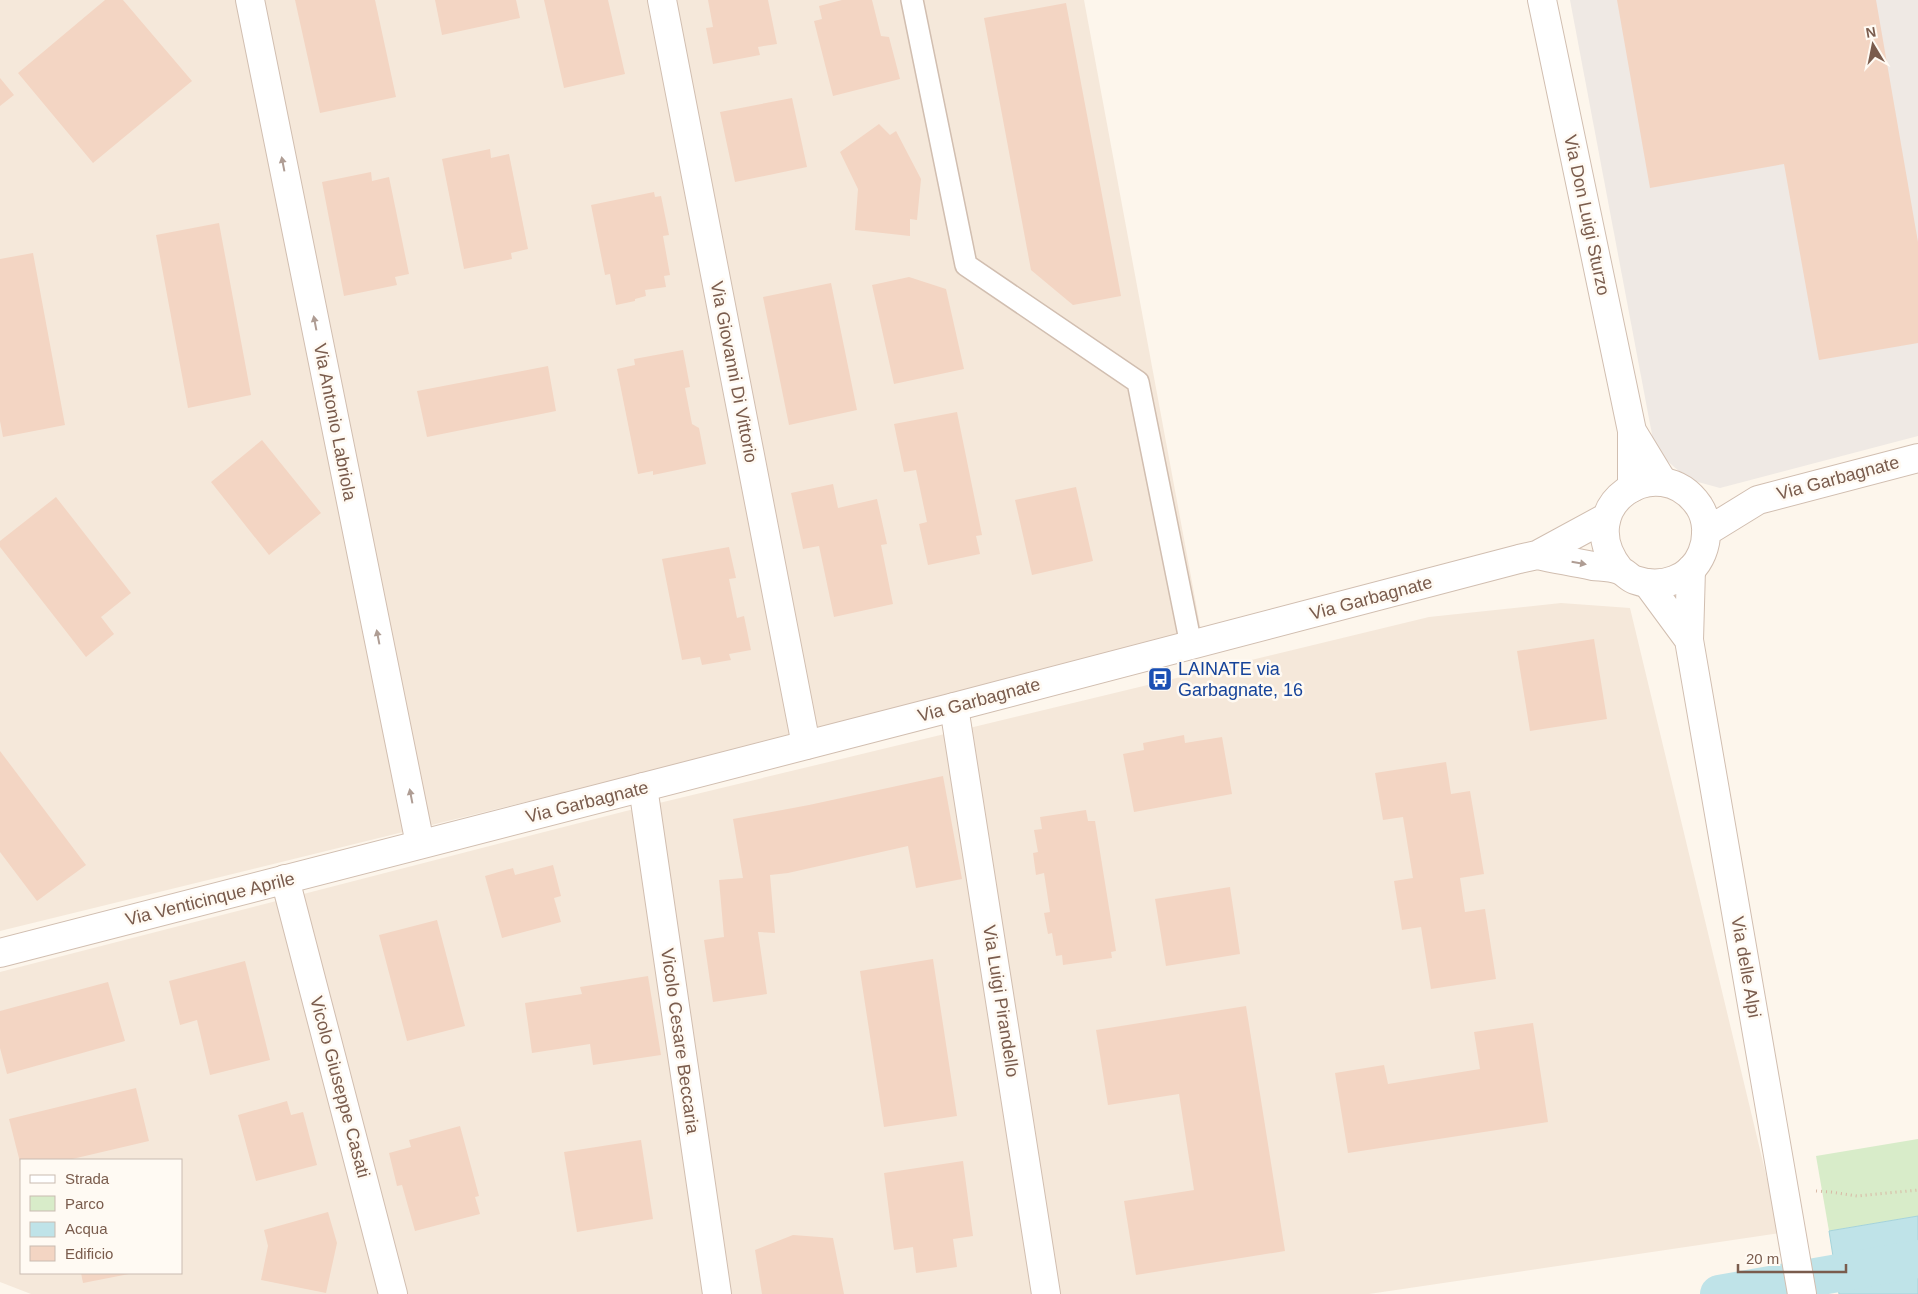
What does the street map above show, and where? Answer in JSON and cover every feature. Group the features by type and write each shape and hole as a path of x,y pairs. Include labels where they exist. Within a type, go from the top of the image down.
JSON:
{"street":[{"name":"Via Antonio Labriola","path":"250,0 420,844"},
{"name":"Via Giovanni Di Vittorio","path":"662,0 806,745"},
{"name":"Via Don Luigi Sturzo","path":"1542,0 1632,431 1632,488"},
{"name":"Via Don Luigi Sturzo","path":"1632,431 1663,482"},
{"name":"Via Garbagnate","path":"1693,498 1758,500 1918,458"},
{"path":"1647,482 1663,482 1680,488 1693,498 1705,520 1705,546 1700,559 1678,579 1663,583 1647,583 1633,579 1620,570 1611,559 1604,531 1612,505 1621,495 1647,482"},
{"name":"Via Garbagnate","path":"1706,532 1758,500"},
{"name":"Via Garbagnate","path":"420,844 1537,556 1607,517"},
{"name":"Via Garbagnate","path":"1537,556 1620,570"},
{"name":"Via delle Alpi","path":"1691,569 1689,640 1802,1294"},
{"name":"Via delle Alpi","path":"1647,583 1689,640"},
{"name":"Via Luigi Pirandello","path":"954,707 1046,1294"},
{"name":"Vicolo Cesare Beccaria","path":"643,787 717,1294"},
{"name":"Via Venticinque Aprile","path":"0,953 420,844"},
{"name":"Vicolo Giuseppe Casati","path":"285,879 394,1294"}],"lane":[{"path":"912,0 966,265 1138,382 1191,645"}],"path":[{"path":"1811,1191 1857,1196 1918,1190"}],"shaded area":[{"path":"0,0 1084,0 1202,636 0,931"},
{"path":"1570,0 1918,0 1918,436 1720,488 1698,482 1680,472 1665,459 1654,445"},
{"path":"1561,603 1630,608 1780,1233 1369,1294 31,1294 0,1282 0,972 630,810 1429,617"}],"green space":[{"path":"1918,1139 1918,1216 1829,1231 1816,1156"}],"water":[{"path":"1918,1216 1918,1294 1839,1294 1829,1231"}],"building":[{"path":"105,0 123,0 192,81 93,163 18,73"},
{"path":"295,0 375,0 396,97 320,113"},
{"path":"435,0 516,0 520,18 442,35"},
{"path":"544,0 608,0 625,74 564,88"},
{"path":"708,0 768,0 777,44 758,47 760,55 713,64 706,28 713,27"},
{"path":"842,0 872,0 881,36 889,37 900,79 833,96 814,21 822,19 819,6"},
{"path":"1617,0 1876,0 1918,242 1918,343 1819,360 1784,164 1650,188"},
{"path":"1066,3 1121,296 1073,305 1031,270 984,18"},
{"path":"0,78 14,95 0,106"},
{"path":"792,98 807,167 735,182 720,112"},
{"path":"879,124 890,135 896,131 921,179 917,220 910,219 910,236 855,230 858,189 840,152"},
{"path":"490,149 491,158 509,154 528,249 511,253 512,259 464,269 442,159"},
{"path":"371,172 372,181 389,177 409,274 395,277 397,285 344,296 322,182"},
{"path":"654,192 655,197 661,196 669,235 663,236 670,275 664,276 666,287 645,290 646,296 635,299 635,301 616,305 610,274 605,275 591,205"},
{"path":"219,223 251,395 188,408 156,235"},
{"path":"33,253 65,425 3,437 0,421 0,259"},
{"path":"909,277 946,289 964,369 894,384 872,285"},
{"path":"831,283 857,410 789,425 763,297"},
{"path":"683,350 690,387 685,388 692,424 699,428 706,464 653,475 653,471 638,474 617,369 635,365 634,359"},
{"path":"548,366 556,411 427,437 417,391"},
{"path":"957,412 982,535 976,536 980,554 928,565 919,524 927,522 916,470 904,472 894,424"},
{"path":"262,440 321,513 269,555 211,482"},
{"path":"833,484 838,508 877,499 887,544 881,545 893,604 834,617 819,546 803,549 791,493"},
{"path":"1076,487 1093,561 1032,575 1015,500"},
{"path":"56,497 131,593 101,617 114,634 86,657 0,547 0,541"},
{"path":"729,547 736,578 729,579 737,618 744,616 751,650 729,654 731,660 702,665 700,657 682,660 662,559"},
{"path":"1594,639 1607,719 1530,731 1517,651"},
{"path":"1184,735 1185,743 1222,737 1232,794 1134,812 1123,754 1144,750 1143,743"},
{"path":"0,751 86,865 37,901 0,852"},
{"path":"1446,762 1451,794 1470,791 1484,874 1460,878 1465,912 1485,909 1496,979 1431,989 1421,927 1402,930 1394,881 1413,878 1403,817 1383,820 1375,773"},
{"path":"943,776 962,879 916,888 908,846 788,873 770,875 775,933 758,932 767,994 713,1002 704,940 724,937 719,880 743,878 733,819 809,805"},
{"path":"1086,810 1088,821 1095,821 1116,951 1111,952 1112,958 1063,965 1062,955 1056,956 1052,933 1048,934 1044,913 1050,912 1044,873 1036,875 1033,853 1038,852 1034,830 1042,829 1040,817"},
{"path":"553,865 561,896 554,898 561,922 502,938 485,876 513,868 515,875"},
{"path":"1230,887 1240,954 1166,966 1155,899"},
{"path":"437,920 465,1026 407,1041 379,935"},
{"path":"933,959 957,1116 884,1127 860,971"},
{"path":"245,961 270,1060 210,1075 197,1020 180,1025 169,981"},
{"path":"648,976 661,1055 593,1065 590,1044 532,1053 525,1003 582,994 580,987"},
{"path":"108,982 125,1041 7,1074 0,1048 0,1011"},
{"path":"1246,1006 1285,1251 1136,1275 1124,1201 1194,1190 1179,1094 1108,1105 1096,1030"},
{"path":"1533,1023 1548,1122 1348,1153 1335,1073 1384,1065 1388,1084 1480,1069 1474,1032"},
{"path":"136,1088 149,1141 72,1159 20,1159 20,1162 9,1119"},
{"path":"287,1101 291,1115 303,1112 317,1165 256,1181 238,1115"},
{"path":"460,1126 479,1196 475,1197 480,1214 415,1231 402,1185 397,1186 389,1153 411,1147 409,1140"},
{"path":"641,1140 653,1219 577,1232 564,1152"},
{"path":"963,1161 973,1236 953,1239 957,1267 916,1273 913,1247 894,1250 884,1173"},
{"path":"328,1212 337,1243 326,1293 261,1280 268,1246 264,1230"},
{"path":"793,1235 833,1238 844,1294 762,1294 755,1250"},
{"path":"81,1274 129,1274 83,1283"}],"waterway":[{"path":"1719,1294 1918,1259"}],"place":[{"name":"LAINATE via Garbagnate, 16","path":"1160,679"}]}
